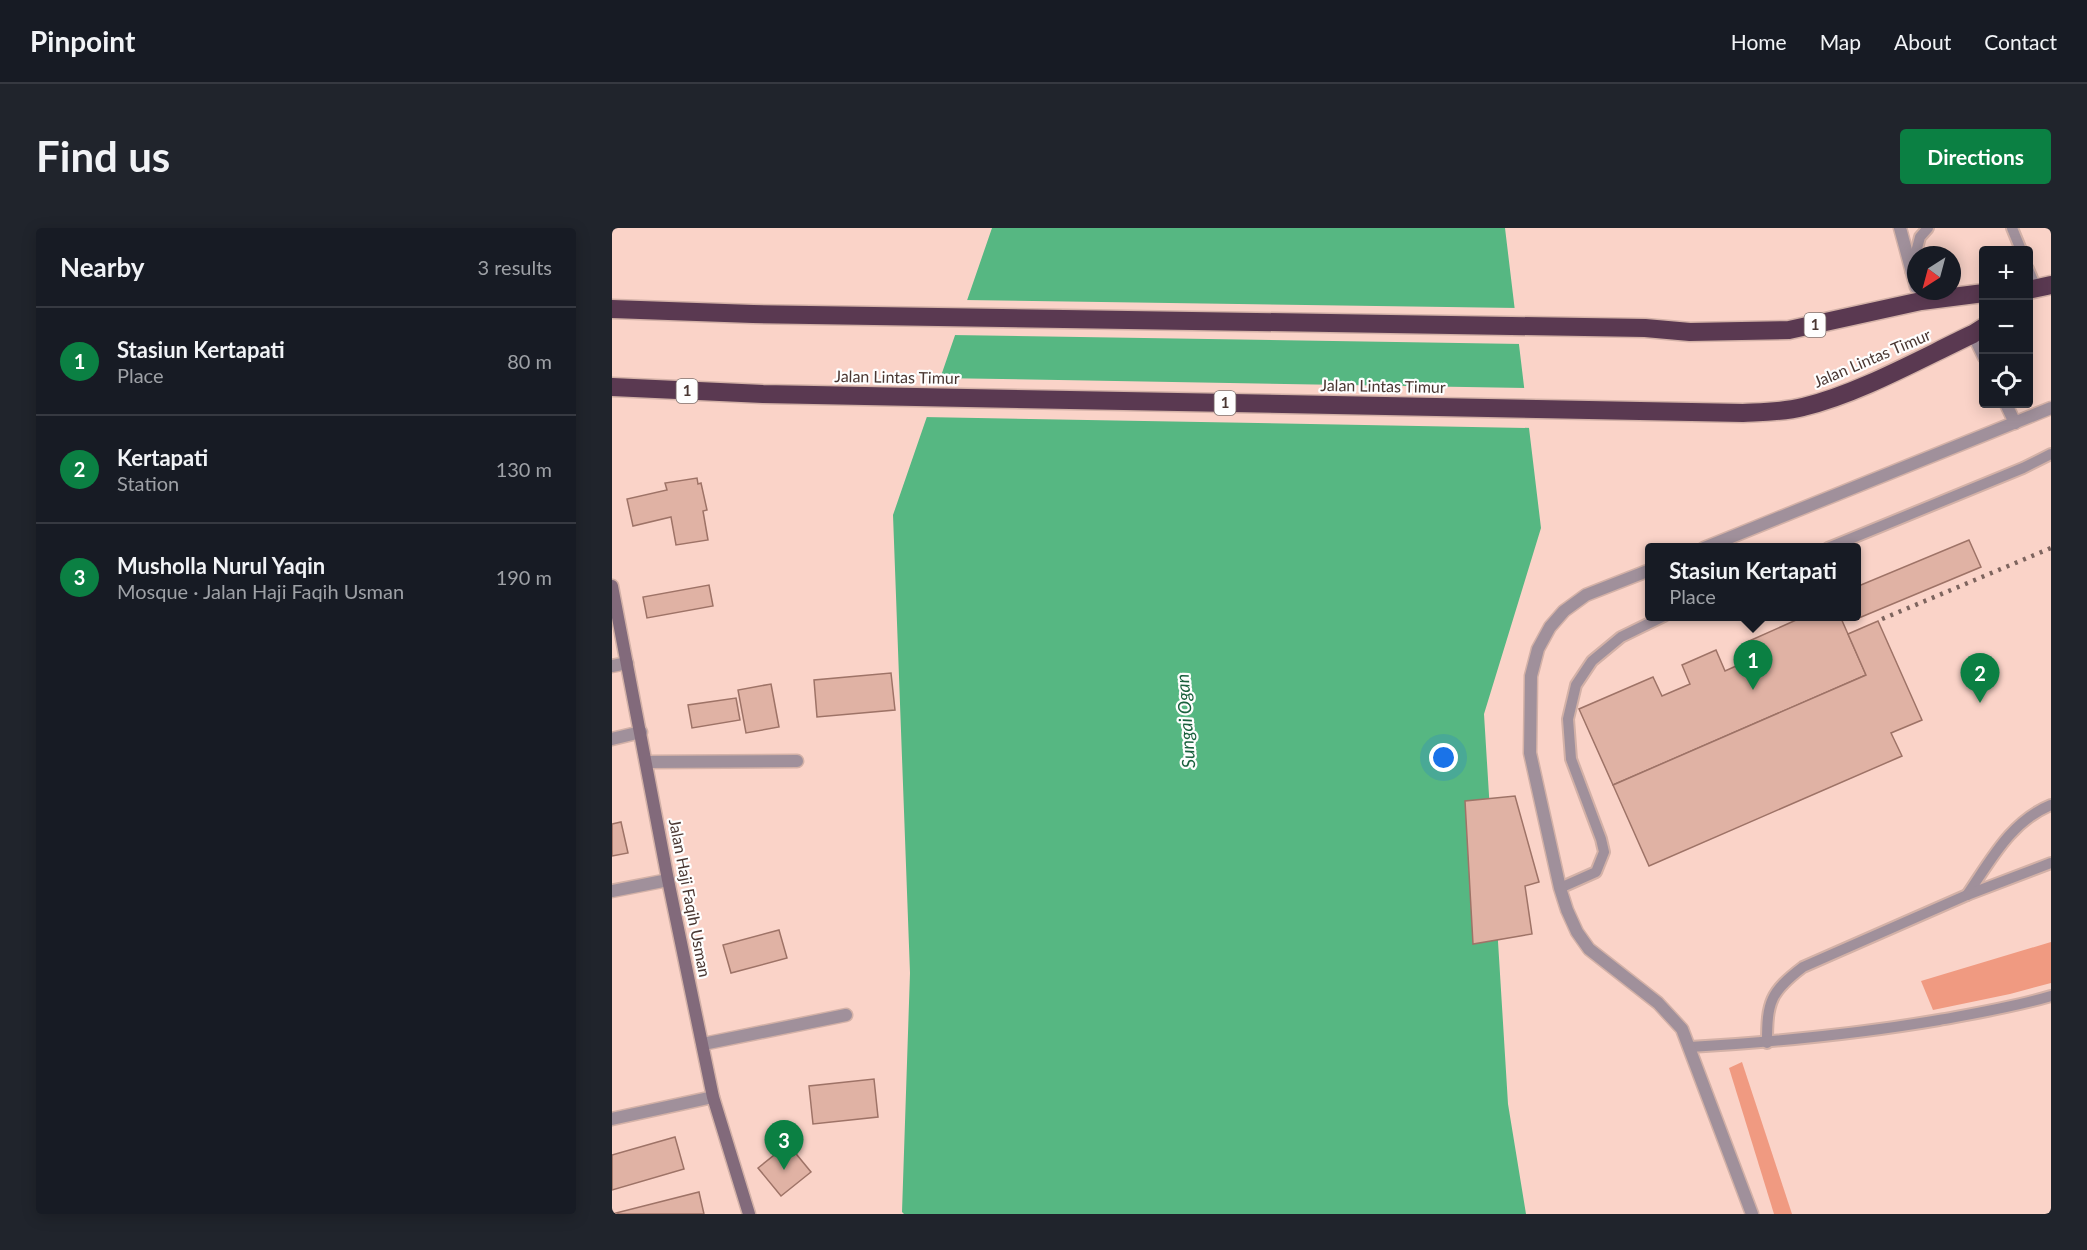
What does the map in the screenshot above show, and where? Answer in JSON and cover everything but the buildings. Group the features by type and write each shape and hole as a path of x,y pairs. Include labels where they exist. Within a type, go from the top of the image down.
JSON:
{"highway":[{"name":"Jalan Lintas Timur","path":"1961,294 1979,294"},
{"name":"Jalan Lintas Timur","path":"612,309 753,314 1645,328 1690,333 1789,330 1907,296"},
{"name":"Jalan Lintas Timur","path":"612,387 763,394 1743,413 1801,408 1854,390 1978,330"}],"street":[{"path":"1900,228 1907,256"},
{"path":"1978,330 1982,354"},
{"path":"2008,408 2015,423"},
{"path":"1716,543 2051,408"},
{"path":"1645,572 1586,595 1564,611 1550,627 1536,658 1531,676 1530,753 1560,888 1577,932 1589,949 1606,965 1658,1002 1682,1029 1752,1214"},
{"name":"Jalan Haji Faqih Usman","path":"612,586 668,880 713,1097 749,1214"},
{"path":"612,666 627,663"},
{"path":"612,740 641,732"},
{"path":"647,762 797,761"},
{"path":"612,891 668,880"},
{"path":"703,1044 846,1015"},
{"path":"612,1119 713,1097"}],"lane":[{"path":"1918,246 1920,237 1928,228"},
{"path":"2012,228 2019,246"},
{"path":"1840,543 2023,468 2051,454"},
{"path":"1560,888 1596,872 1604,852 1571,759 1568,719 1576,685 1592,661 1621,637 1654,621"},
{"path":"1967,895 2002,844 2023,820 2051,805"},
{"path":"1767,1043 1767,1015 1771,999 1785,980 1803,967 1967,895 2051,863"},
{"path":"1690,1047 1767,1043 1887,1029 2016,1006 2051,996"}],"shaded area":[{"path":"2051,942 2051,983 1933,1010 1921,981"},
{"path":"1742,1062 1792,1214 1774,1214 1729,1068"}],"water":[{"name":"Sungai Ogan","path":"992,228 1505,228 1541,528 1484,714 1508,1104 1526,1214 904,1214 902,1212 910,973 893,515"}],"pier":[{"path":"964,300 1518,308 1522,344 952,335"},
{"path":"937,378 1528,388 1532,428 923,417"}],"railway":[{"path":"1882,619 2051,548"}],"place":[{"name":"Stasiun Kertapati","path":"1753,690"},
{"name":"Kertapati","path":"1980,703"},
{"name":"Musholla Nurul Yaqin","path":"784,1170"}]}
